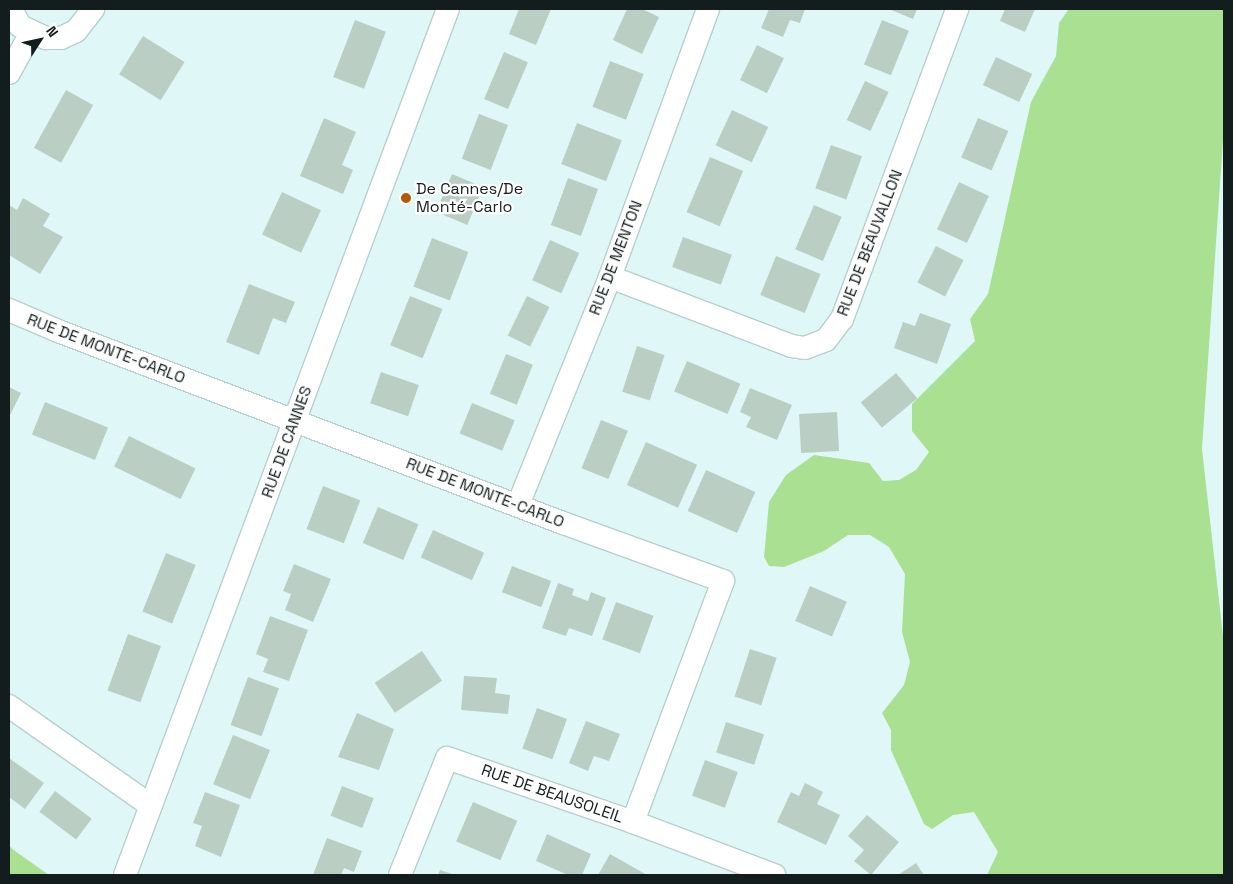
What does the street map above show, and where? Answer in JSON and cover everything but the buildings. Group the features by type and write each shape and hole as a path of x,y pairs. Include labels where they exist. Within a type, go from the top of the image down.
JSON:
{"street":[{"path":"11,9 20,26 31,34 46,38 61,38 76,31 86,21 92,9"},
{"name":"RUE DE CANNES","path":"125,875 448,9"},
{"name":"RUE DE MENTON","path":"518,505 610,276 708,9"},
{"name":"RUE DE BEAUVALLON","path":"610,276 792,346 805,348 826,340 842,319 957,9"},
{"path":"9,73 31,34"},
{"name":"RUE DE MONTE-CARLO","path":"9,310 58,331 722,581 633,822"},
{"path":"9,706 150,805"},
{"name":"RUE DE BEAUSOLEIL","path":"400,875 447,758 633,822 774,875"}],"green space":[{"path":"1069,9 1224,9 1224,125 1202,449 1224,645 1224,875 987,875 998,852 974,812 953,815 932,829 924,824 891,750 891,730 882,713 904,685 910,662 902,632 905,574 889,547 870,535 848,535 824,551 784,567 769,566 764,557 769,502 786,475 814,455 869,463 883,481 899,480 916,470 929,452 912,431 912,404 975,341 970,319 988,294 1031,102 1056,56 1059,23"},
{"path":"9,846 15,851 49,875 9,875"}],"place":[{"name":"De Cannes/De Monté-Carlo","path":"406,198"}]}
